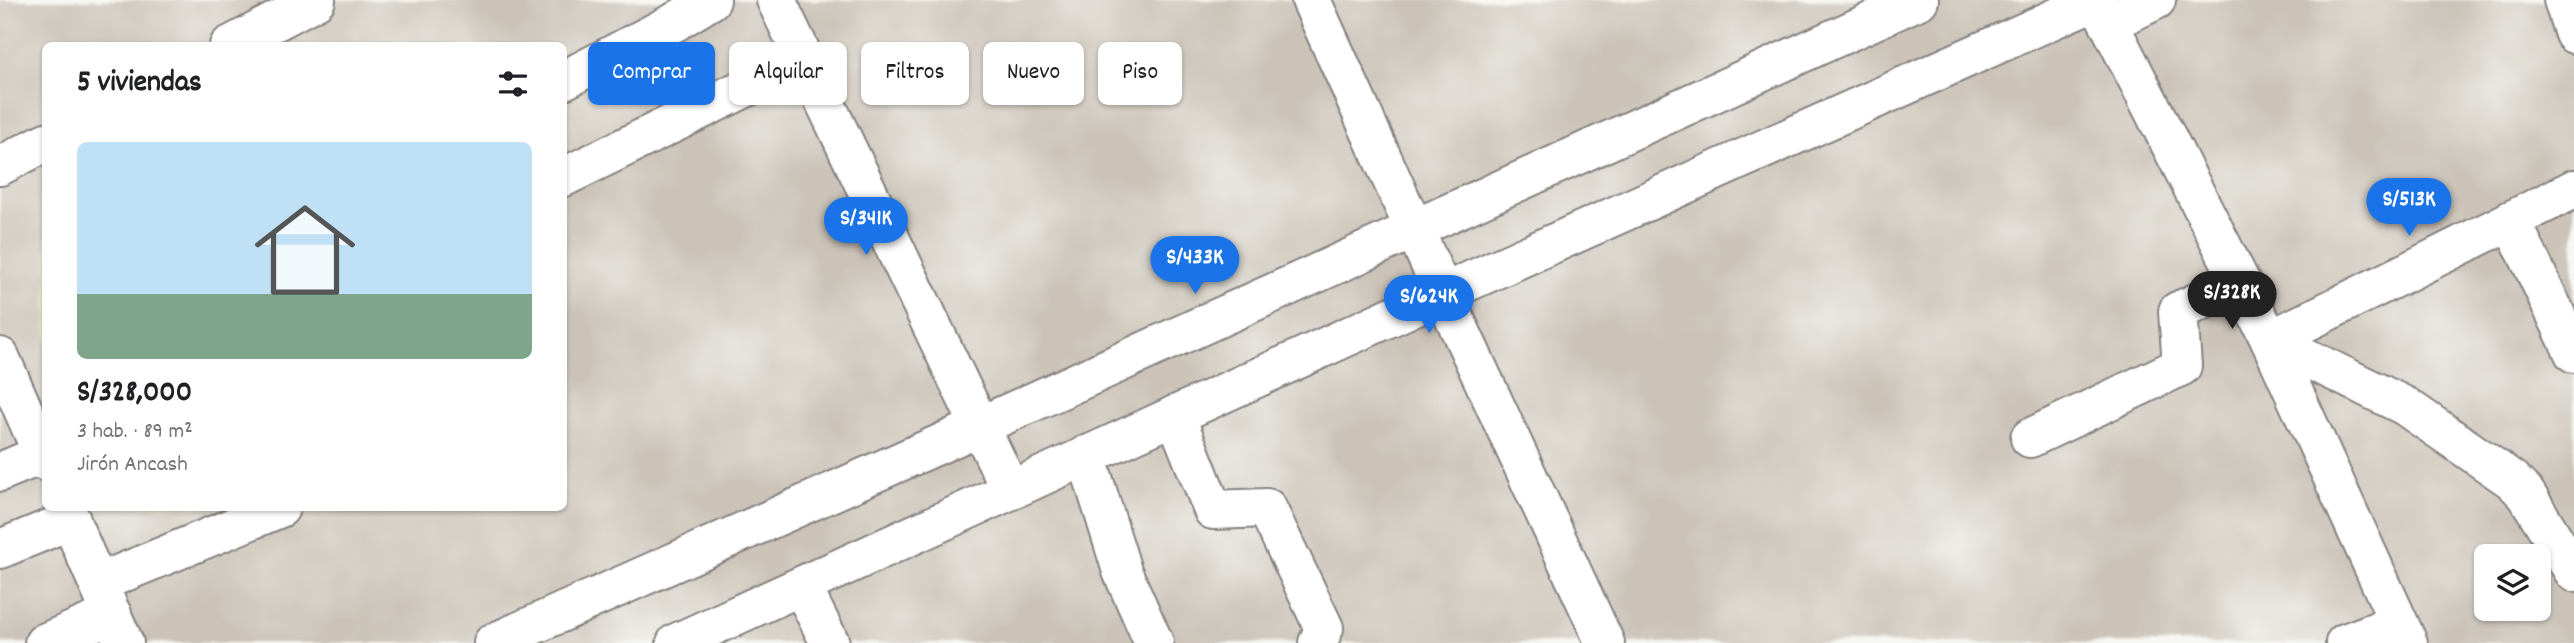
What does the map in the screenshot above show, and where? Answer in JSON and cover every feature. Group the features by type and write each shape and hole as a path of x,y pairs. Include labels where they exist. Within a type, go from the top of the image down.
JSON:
{"street":[{"path":"237,42 316,0"},
{"path":"567,78 675,22 711,0"},
{"path":"776,0 796,42"},
{"path":"1311,0 1605,643"},
{"path":"493,643 980,426 1919,0"},
{"path":"676,643 1443,293 2101,8 2156,0"},
{"path":"2563,0 2574,34"},
{"path":"2101,8 2270,341 2403,633 2345,643"},
{"path":"567,176 729,96"},
{"path":"826,105 1010,489"},
{"path":"0,166 42,144"},
{"path":"2270,341 2574,189"},
{"path":"2511,220 2574,353"},
{"path":"2030,438 2182,366 2178,311 2241,283"},
{"path":"2270,341 2405,406 2512,480 2526,494 2574,572"},
{"path":"0,357 42,452"},
{"path":"1175,415 1213,510 1267,508 1324,628 1318,643"},
{"path":"1086,455 1122,571 1154,643"},
{"path":"0,472 42,458"},
{"path":"44,643 112,613 275,511"},
{"path":"0,549 68,514 112,613"},
{"path":"802,587 830,643"}],"shaded area":[{"path":"0,0 2574,0 2574,643 0,643"}]}
